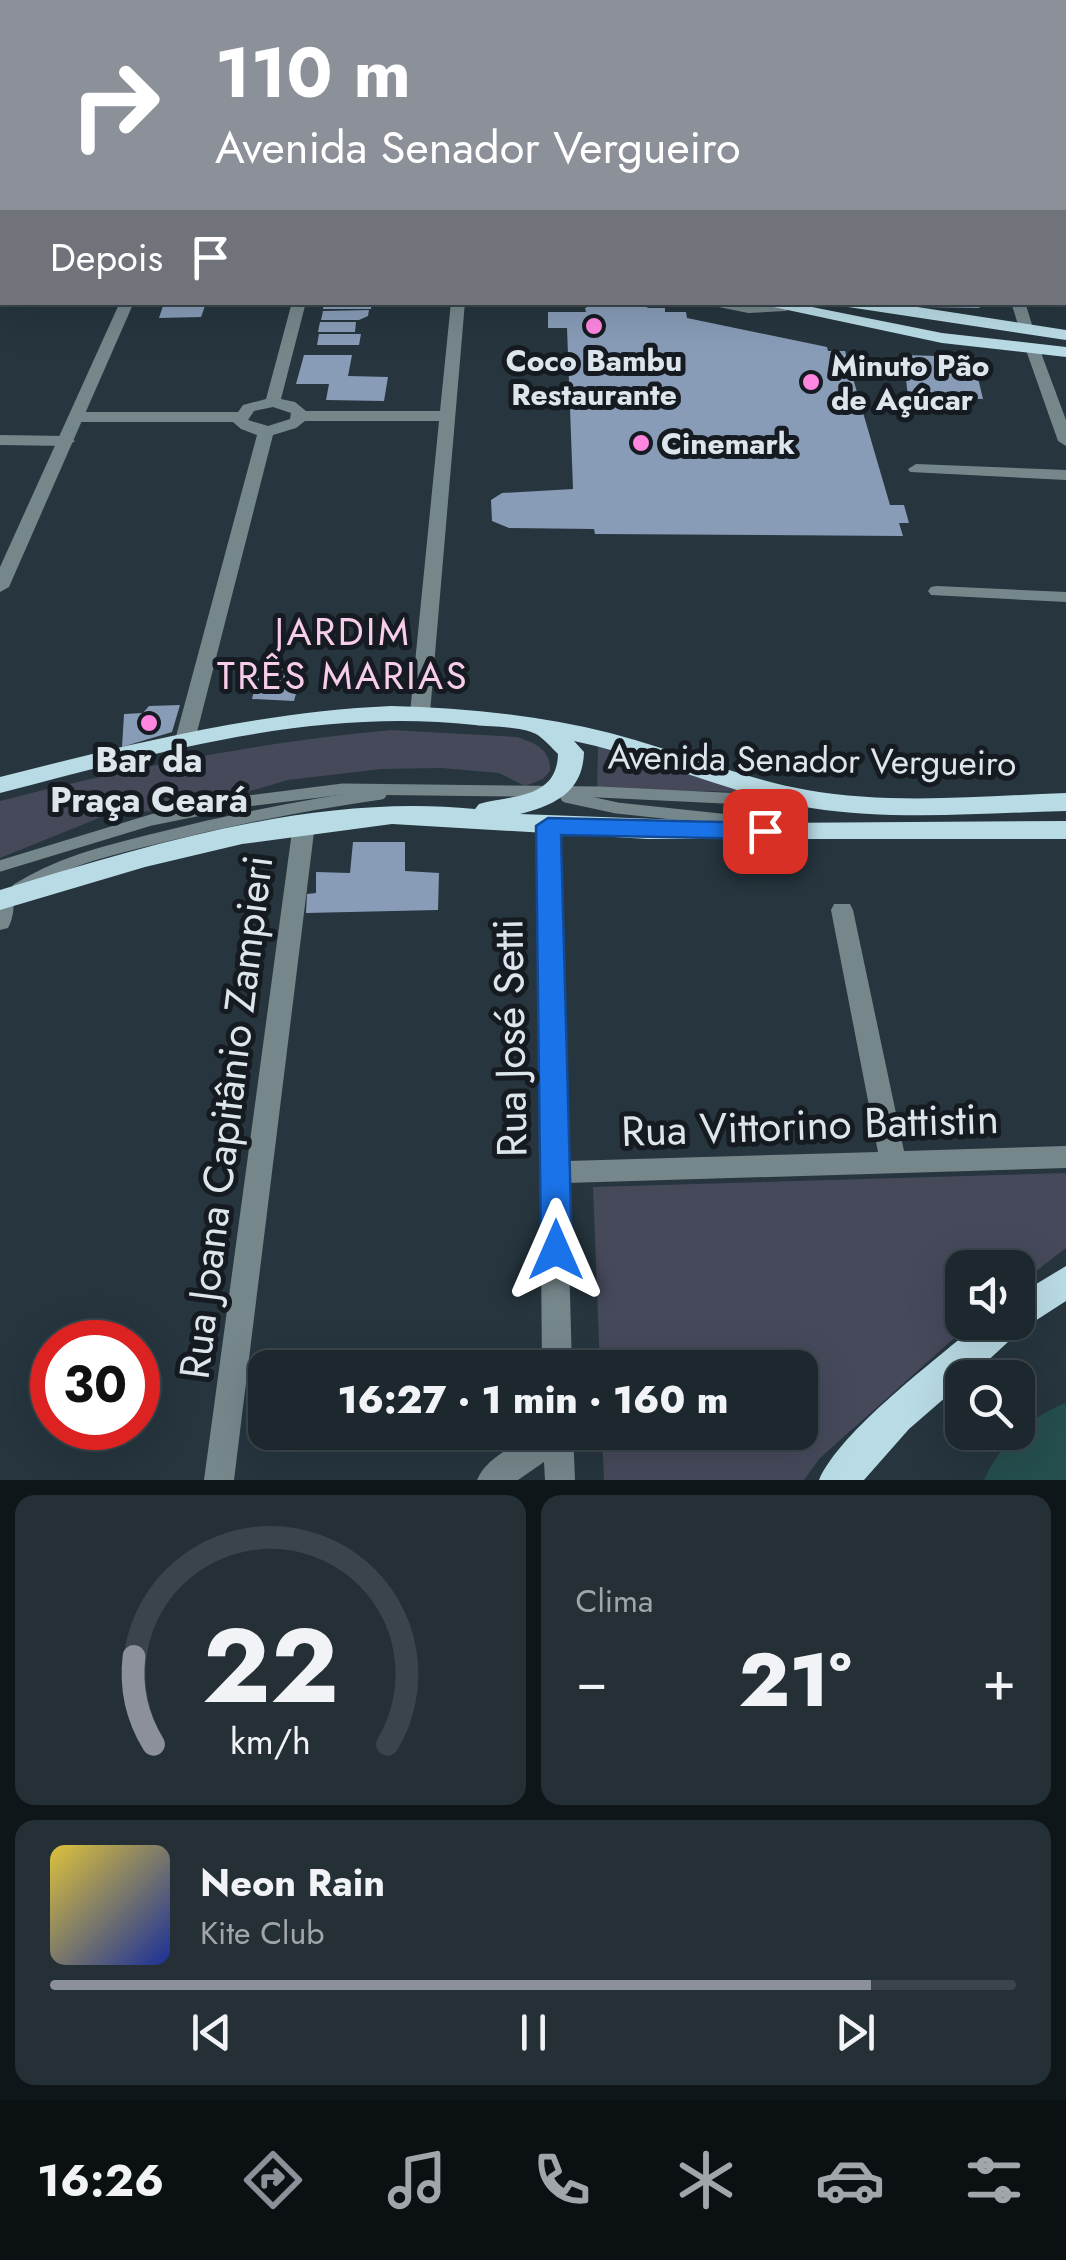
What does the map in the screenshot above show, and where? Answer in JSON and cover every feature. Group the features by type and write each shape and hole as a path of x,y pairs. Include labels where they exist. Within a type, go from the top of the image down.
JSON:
{"main road":[{"path":"772,305 942,338 1030,340 1066,335"},
{"path":"862,305 1030,340 1066,352"},
{"path":"0,785 186,740 356,716 420,714 542,728 604,740 746,782 838,803"},
{"path":"441,814 523,805 554,794 571,774 571,752 542,728"},
{"name":"Avenida Senador Vergueiro","path":"838,803 1066,802"},
{"name":"Avenida Senador Vergueiro","path":"1,905 177,847 304,824 441,814 548,826 838,832 1066,830"},
{"path":"1035,1303 1066,1281"},
{"path":"838,1480 896,1418 986,1340"}],"street":[{"path":"0,587 127,305"},
{"path":"274,402 298,305"},
{"path":"420,714 458,305"},
{"path":"1019,305 1066,440"},
{"path":"78,418 240,417 248,408 274,402 290,405 300,416"},
{"path":"240,417 249,428 266,431 285,428 300,416 447,416"},
{"path":"186,740 266,431"},
{"path":"0,440 66,441"},
{"path":"916,469 1066,475"},
{"path":"938,591 1066,597"},
{"name":"Rua Joana Capitânio Zampieri","path":"219,1480 304,824"},
{"name":"Rua José Setti","path":"548,826 558,1350"},
{"path":"842,910 894,1164"},
{"name":"Rua Vittorino Battistin","path":"556,1172 1066,1157"},
{"path":"492,1480 537,1450"},
{"path":"559,1450 560,1480"}],"lane":[{"path":"724,305 749,310 785,308"},
{"name":"Avenida Senador Vergueiro","path":"0,866 112,829 240,802 361,788 619,793 838,803"},
{"name":"Avenida Senador Vergueiro","path":"1,905 44,872 92,855 255,816 426,789"},
{"name":"Avenida Senador Vergueiro","path":"554,794 617,808 838,832"}],"shaded area":[{"path":"391,730 517,737 545,752 550,771 543,779 525,786 499,773 441,768 381,769 288,780 199,806 104,816 0,858 0,801 194,758"},
{"path":"598,747 752,792 597,789"},
{"path":"1066,1173 1066,1248 1035,1272 1035,1250 945,1250 945,1340 952,1340 819,1459 804,1480 604,1480 603,1450 818,1450 818,1350 599,1350 593,1187"}],"building":[{"path":"324,305 372,305 371,309 323,309"},
{"path":"922,305 982,305 979,308"},
{"path":"163,306 205,306 201,317 159,318"},
{"path":"585,308 665,308 665,312 686,312 687,318 827,347 828,351 845,351 890,505 904,505 909,523 899,523 903,536 595,534 594,529 509,528 492,521 491,500 502,493 573,489 567,328 548,328 548,312 586,312"},
{"path":"369,310 368,316 359,320 321,320 323,311"},
{"path":"320,322 356,322 355,332 318,332"},
{"path":"319,334 361,334 359,345 317,345"},
{"path":"304,355 352,355 348,376 388,377 384,401 326,400 329,384 296,384"},
{"path":"903,355 973,357 983,399 908,396"},
{"path":"261,663 304,665 294,701 252,699"},
{"name":"Bar da Praça Ceará","path":"180,705 172,732 122,747 124,714 143,713 149,706"},
{"path":"353,842 405,842 405,871 439,873 438,910 306,913 307,894 316,893 316,872 350,873"}],"waterway":[{"path":"1021,1480 1066,1437"}],"place":[{"name":"Coco Bambu Restaurante","path":"594,326"},
{"name":"Minuto Pão de Açúcar","path":"811,382"},
{"name":"Cinemark","path":"641,443"},
{"name":"Bar da Praça Ceará","path":"149,723"}],"district":[{"name":"JARDIM TRÊS MARIAS","path":"343,653"}],"route":[{"path":"556,1250 548,826 765,831"}]}
